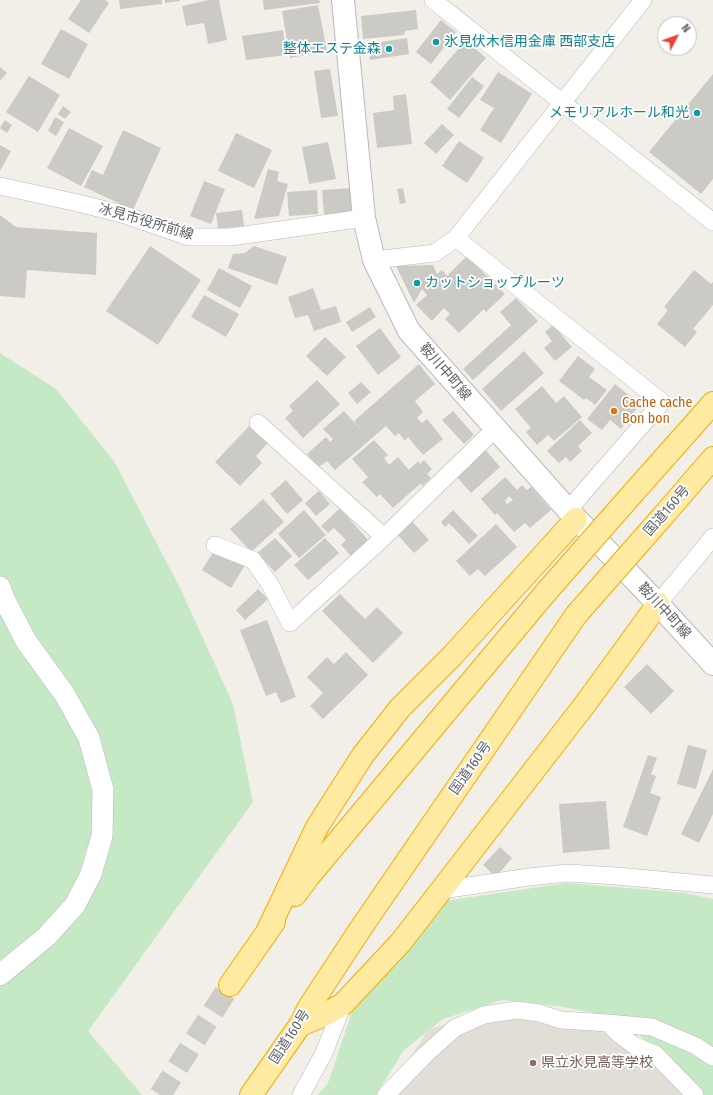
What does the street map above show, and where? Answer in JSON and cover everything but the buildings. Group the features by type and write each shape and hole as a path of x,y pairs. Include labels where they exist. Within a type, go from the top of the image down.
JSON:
{"highway":[{"path":"230,985 309,876 546,591 713,403"},
{"name":"国道160号","path":"251,1095 300,1025 361,928 576,615 713,458"},
{"path":"266,934 317,827 363,755 400,708 452,656 572,514"},
{"path":"300,1025 322,1016 343,1004 401,942 586,702 658,604"}],"main road":[{"name":"鞍川中町線","path":"343,0 364,218 374,260 409,331 572,514 713,664"}],"street":[{"path":"433,0 562,104 713,222"},
{"path":"374,260 435,254 456,238 644,0"},
{"name":"冰見市役所前線","path":"0,186 85,204 122,214 190,237 231,237 364,218"},
{"path":"456,238 662,402 572,514"},
{"path":"258,422 384,537"},
{"path":"215,545 252,560 271,586 290,623 384,537 495,429"},
{"path":"658,604 713,537"},
{"path":"0,587 5,601 26,641 65,695 89,738 103,790 102,836 91,874 75,905 47,936 0,975"},
{"path":"442,890 567,873 713,885"},
{"path":"301,1095 324,1053 343,1004"},
{"path":"386,1095 425,1055 455,1028 484,1016 517,1010 540,1013 562,1020 652,1027 696,1046 713,1057"},
{"path":"608,1023 620,1035 635,1046 655,1054 695,1095"}],"shaded area":[{"name":"県立氷見高等学校","path":"514,1001 623,1024 688,1095 386,1095 428,1030"}],"green space":[{"path":"0,353 56,389 114,461 180,588 233,704 253,802 88,1031 142,1095 0,1095"},
{"path":"567,883 685,893 713,899 713,1095 703,1095 621,1018 558,1006 502,1000 443,1019 404,1050 376,1095 318,1095 328,1083 352,1012 444,901"}],"tunnel":[{"path":"160,1095 230,985"}],"place":[{"name":"氷見伏木信用金庫 西部支店","path":"436,42"},
{"name":"整体エステ金森","path":"389,49"},
{"name":"メモリアルホール和光","path":"697,113"},
{"name":"カットショップルーツ","path":"417,283"},
{"name":"Cache cache Bon bon","path":"614,411"},
{"name":"県立氷見高等学校","path":"533,1063"}]}
